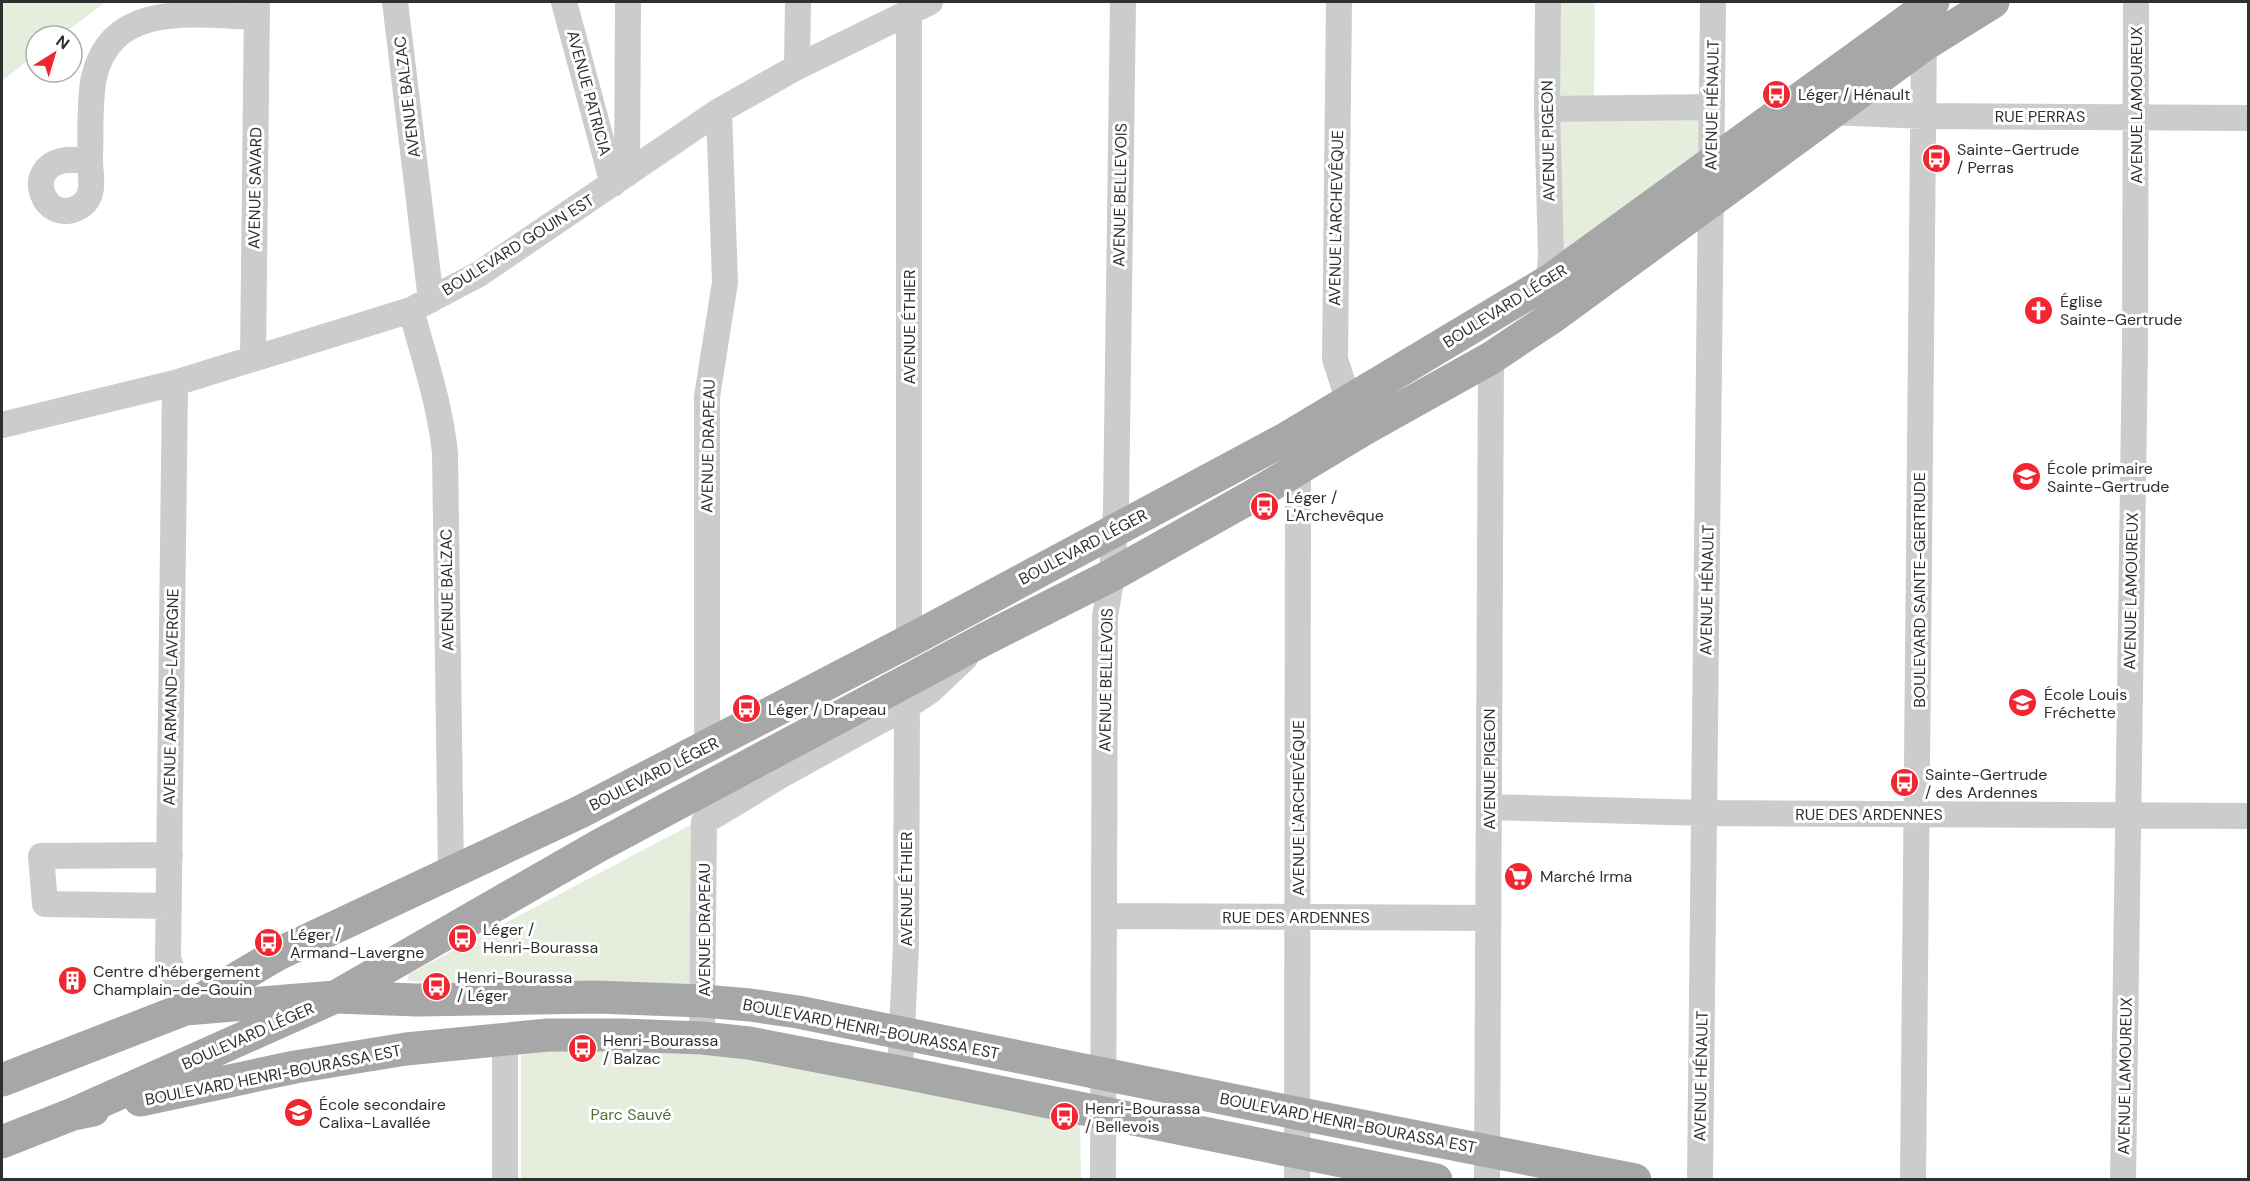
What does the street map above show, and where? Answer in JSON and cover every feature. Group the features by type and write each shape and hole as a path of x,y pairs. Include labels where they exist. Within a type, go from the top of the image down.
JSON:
{"main road":[{"name":"BOULEVARD LÉGER","path":"184,1009 278,954 580,812 909,641 1287,438 1357,416 1491,358 1554,316 1712,202 1924,45 1993,2"},
{"name":"BOULEVARD LÉGER","path":"73,1114 335,997 600,845 987,638 1112,574 1298,471 1357,416 1549,281 1927,4"},
{"name":"BOULEVARD HENRI-BOURASSA EST","path":"2,1080 184,1009 335,997 417,1000 596,997 703,1001 786,1010 1296,1113 1487,1165 1635,1179"},
{"name":"BOULEVARD HENRI-BOURASSA EST","path":"2,1142 73,1114 295,1067 406,1049 548,1035 622,1035 702,1038 749,1043 1102,1113 1297,1165 1436,1179"}],"street":[{"name":"AVENUE BALZAC","path":"395,2 421,305 429,374 446,453 451,874"},
{"name":"AVENUE PATRICIA","path":"564,2 620,179"},
{"path":"620,179 628,2"},
{"path":"797,68 798,2"},
{"name":"AVENUE BELLEVOIS","path":"1103,1179 1105,616 1112,574 1115,529 1123,2"},
{"name":"AVENUE L'ARCHEVÊQUE","path":"1339,2 1335,359 1357,416"},
{"name":"AVENUE PIGEON","path":"1548,2 1547,109 1551,256 1549,281"},
{"name":"AVENUE HÉNAULT","path":"1700,1179 1713,2"},
{"name":"AVENUE LAMOUREUX","path":"2123,1179 2136,2"},
{"name":"BOULEVARD SAINTE-GERTRUDE","path":"1913,1179 1918,815 1917,610 1924,45 1927,4"},
{"name":"BOULEVARD GOUIN EST","path":"2,424 175,383 421,305 479,274 620,179 670,142 719,111 797,68 919,7"},
{"name":"AVENUE ÉTHIER","path":"909,641 919,7"},
{"name":"AVENUE SAVARD","path":"90,160 93,78 102,52 114,37 139,20 166,15 257,9 252,359"},
{"path":"1547,109 1712,107"},
{"name":"AVENUE DRAPEAU","path":"707,746 707,397 725,282 719,111"},
{"name":"RUE PERRAS","path":"1832,112 1923,116 2248,118"},
{"name":"AVENUE PIGEON","path":"1487,1165 1491,358"},
{"name":"AVENUE ARMAND-LAVERGNE","path":"175,383 168,957 184,1009"},
{"name":"AVENUE L'ARCHEVÊQUE","path":"1287,438 1298,471 1297,1165"},
{"name":"BOULEVARD LÉGER","path":"704,822 785,773 908,706 930,691 987,638"},
{"name":"AVENUE ÉTHIER","path":"900,1072 906,945 908,706"},
{"name":"RUE DES ARDENNES","path":"1489,807 1705,813 2248,816"},
{"name":"AVENUE DRAPEAU","path":"702,1038 704,822"},
{"path":"169,906 45,904 41,856 170,855"},
{"name":"RUE DES ARDENNES","path":"1105,916 1487,918"},
{"path":"505,1179 506,1040"}],"green space":[{"path":"2,2 106,2 76,24 24,24 24,64 2,81"},
{"path":"1551,2 1595,2 1594,119 1712,107 1710,162 1549,281"},
{"path":"694,823 698,997 407,981 409,974"},
{"name":"Parc Sauvé","path":"521,1049 700,1051 795,1063 1080,1122 1081,1179 521,1180"}],"place":[{"name":"Léger / Hénault","path":"1777,94"},
{"name":"Sainte-Gertrude / Perras","path":"1936,158"},
{"name":"Église Sainte-Gertrude","path":"2039,310"},
{"name":"École primaire Sainte-Gertrude","path":"2026,477"},
{"name":"Léger / L'Archevêque","path":"1265,506"},
{"name":"École Louis Fréchette","path":"2023,703"},
{"name":"Léger / Drapeau","path":"747,709"},
{"name":"Sainte-Gertrude / des Ardennes","path":"1904,783"},
{"name":"Marché Irma","path":"1519,876"},
{"name":"Léger / Henri-Bourassa","path":"462,938"},
{"name":"Léger / Armand-Lavergne","path":"269,943"},
{"name":"Centre d'hébergement Champlain-de-Gouin","path":"72,980"},
{"name":"Henri-Bourassa / Léger","path":"436,986"},
{"name":"Henri-Bourassa / Balzac","path":"582,1049"},
{"name":"École secondaire Calixa-Lavallée","path":"298,1113"},
{"name":"Henri-Bourassa / Bellevois","path":"1064,1117"}]}
